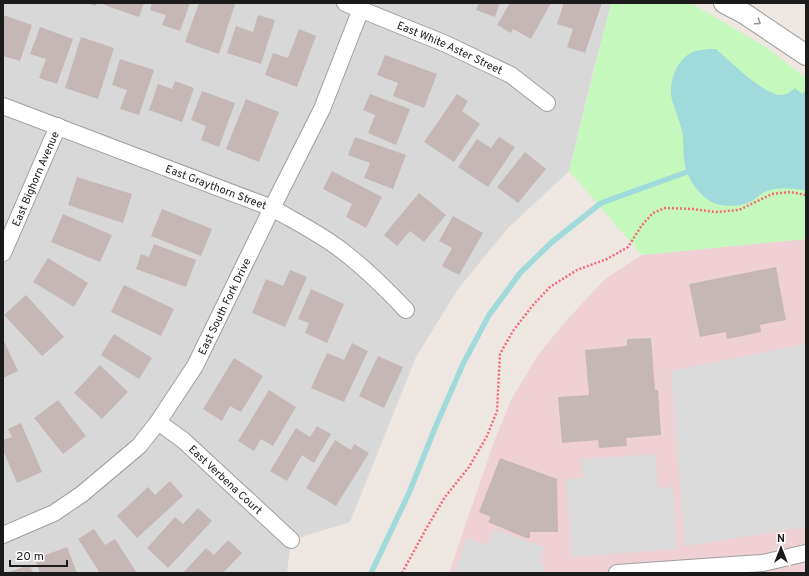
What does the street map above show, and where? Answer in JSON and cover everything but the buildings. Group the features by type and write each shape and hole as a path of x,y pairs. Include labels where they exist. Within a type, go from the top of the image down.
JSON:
{"street":[{"name":"East White Aster Street","path":"345,3 446,44 510,76 547,103"},
{"path":"724,3 745,14 806,55"},
{"name":"East South Fork Drive","path":"3,535 54,513 82,494 138,446 158,422 195,366 322,109 361,9"},
{"name":"East Graythorn Street","path":"3,106 272,208 312,230 345,252 378,281 406,310"},
{"name":"East Bighorn Avenue","path":"3,253 58,126"},
{"name":"East Verbena Court","path":"158,422 184,440 291,540"},
{"path":"617,573 763,563 806,553"}],"path":[{"path":"402,573 444,497 469,468 487,436 497,411 500,354 514,331 533,305 550,286 577,270 607,259 628,247 642,225 653,213 665,208 716,212 739,210 772,194 790,192 806,195"}],"shaded area":[{"path":"3,3 612,3 594,68 569,171 508,228 458,289 416,357 350,522 291,540 287,573 3,573"},
{"path":"806,239 806,573 449,573 494,442 511,400 538,355 566,321 605,279 642,255"},
{"path":"806,344 806,527 685,546 671,371"},
{"path":"655,454 658,488 673,487 677,549 572,557 566,479 583,478 582,459"},
{"path":"493,529 544,547 540,560 545,569 538,573 517,573 514,571 512,573 454,573 467,538 487,545"}],"green space":[{"path":"611,3 691,3 769,49 806,78 806,239 642,255 569,171"}],"water":[{"path":"716,49 757,84 774,94 785,94 795,88 802,94 806,90 806,191 786,188 776,189 767,191 752,201 742,205 725,206 705,198 692,183 685,165 683,135 672,100 671,87 676,68 684,58 699,50"}],"waterway":[{"path":"371,573 409,493 463,364 489,315 521,272 552,242 601,203 693,171"}]}
